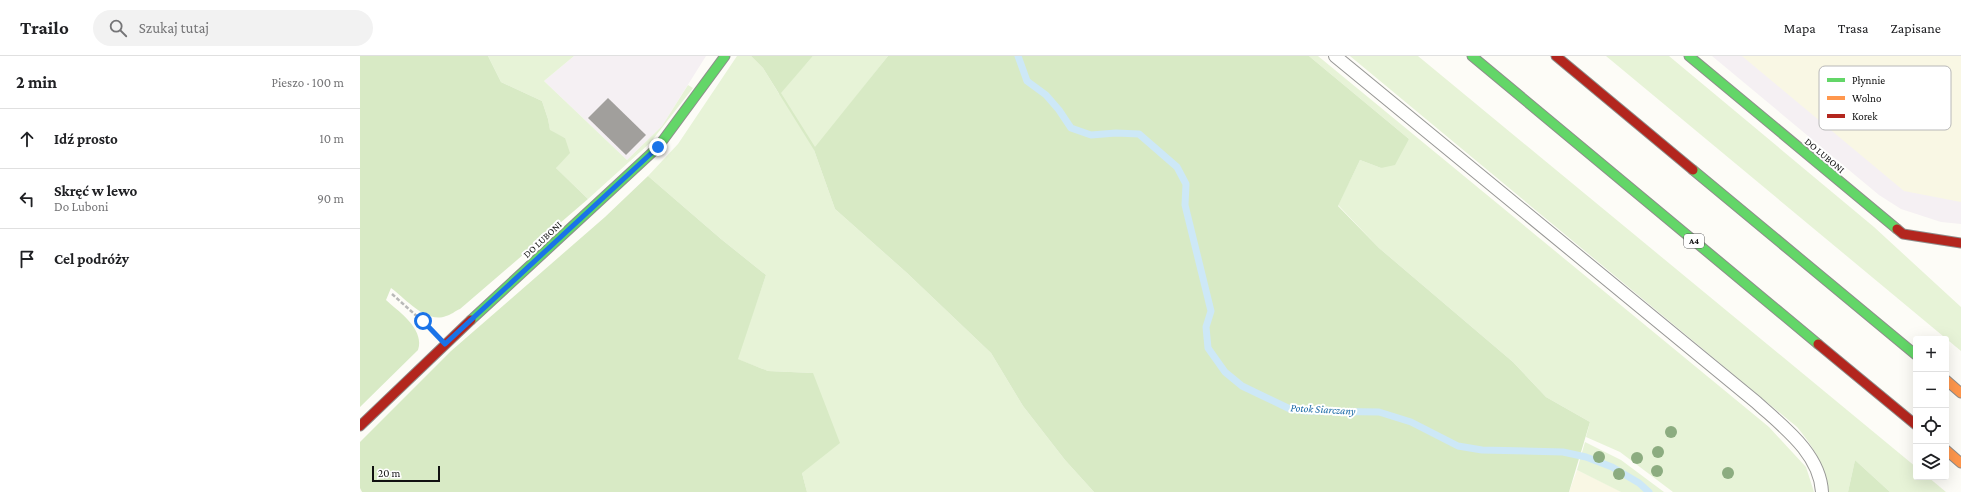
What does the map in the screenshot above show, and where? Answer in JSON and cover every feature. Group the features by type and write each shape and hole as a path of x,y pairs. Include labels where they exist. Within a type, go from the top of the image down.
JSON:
{"main road":[{"name":"DO LUBONI","path":"360,426 445,344 658,147 725,56"},
{"name":"A4","path":"1472,56 1913,423"},
{"path":"1556,56 1913,354"},
{"name":"DO LUBONI","path":"1689,56 1903,234 1961,243"},
{"path":"1949,383 1961,393"},
{"path":"1949,452 1961,462"}],"lane":[{"path":"1336,56 1756,402 1808,453 1822,479 1822,492"}],"path":[{"path":"392,294 423,321 445,344"}],"shaded area":[{"path":"574,56 706,56 662,126 627,160 544,81"},
{"path":"1712,56 1961,56 1961,224 1941,222 1901,209 1879,195"},
{"path":"1742,56 1961,56 1961,202 1904,191 1831,130 1951,130 1951,66 1819,66 1819,120"},
{"path":"1577,470 1620,491 1621,492 1569,492"}],"green space":[{"path":"360,56 488,56 501,82 542,101 550,130 565,138 570,153 556,168 588,199 460,309 450,315 438,318 424,313 416,309 391,288 386,300 410,322 414,328 418,335 418,350 360,407"},
{"path":"488,56 574,56 544,81 627,160 662,126 688,85 693,88 650,143 588,199 556,168 565,138 550,131 542,101 501,82"},
{"path":"737,56 751,56 763,68 779,94 813,56 888,56 814,150 835,209 907,273 991,353 1023,406 1065,460 1094,492 807,492 802,473 813,373 768,371 737,359 766,275 721,239 648,176 678,144"},
{"path":"751,56 813,56 781,93 815,147 888,56 1309,56 1409,139 1395,165 1381,168 1360,160 1338,206 1379,248 1513,362 1546,397 1590,422 1569,492 1094,492 1065,460 1023,406 991,353 907,273 835,209 814,150 763,68"},
{"path":"1309,56 1318,56 1769,427 1806,467 1814,492 1673,492 1620,452 1586,437 1590,422 1546,397 1513,362 1379,248 1338,205 1360,160 1381,168 1409,139"},
{"path":"1350,56 1418,56 1913,465 1913,480 1932,480 1946,492 1890,492 1855,460 1848,492 1829,492 1818,457 1809,442 1797,427"},
{"path":"1606,56 1669,56 1874,227 1961,307 1961,351 1949,341 1949,336 1943,336"},
{"path":"648,176 721,239 766,275 738,359 768,371 813,373 840,443 802,473 807,492 362,492 360,488 360,442 451,351 605,217"},
{"path":"1585,442 1621,460 1664,492 1621,492 1577,470"},
{"path":"1855,460 1890,492 1848,492"}],"building":[{"path":"608,98 646,135 626,155 588,118"}],"waterway":[{"name":"Potok Siarczany","path":"1018,56 1027,81 1046,95 1059,110 1071,128 1091,135 1116,133 1139,134 1177,167 1186,184 1185,205 1211,311 1206,327 1208,348 1225,372 1242,386 1290,409 1305,411 1379,412 1411,422 1458,446 1482,450 1563,452 1586,457 1612,467 1639,483 1649,492"}],"traffic: fast":[{"path":"471,320 658,147 725,56"},
{"path":"1472,56 1818,344"},
{"path":"1689,56 1897,229"},
{"path":"1693,170 1913,353"}],"traffic: slow":[{"path":"1949,383 1961,393"},
{"path":"1949,453 1961,463"}],"traffic: jam":[{"path":"1556,56 1693,170"},
{"path":"1897,229 1903,234 1961,243"},
{"path":"360,426 471,320"},
{"path":"1818,344 1913,423"}],"route":[{"path":"423,321 445,344 658,147"}]}
